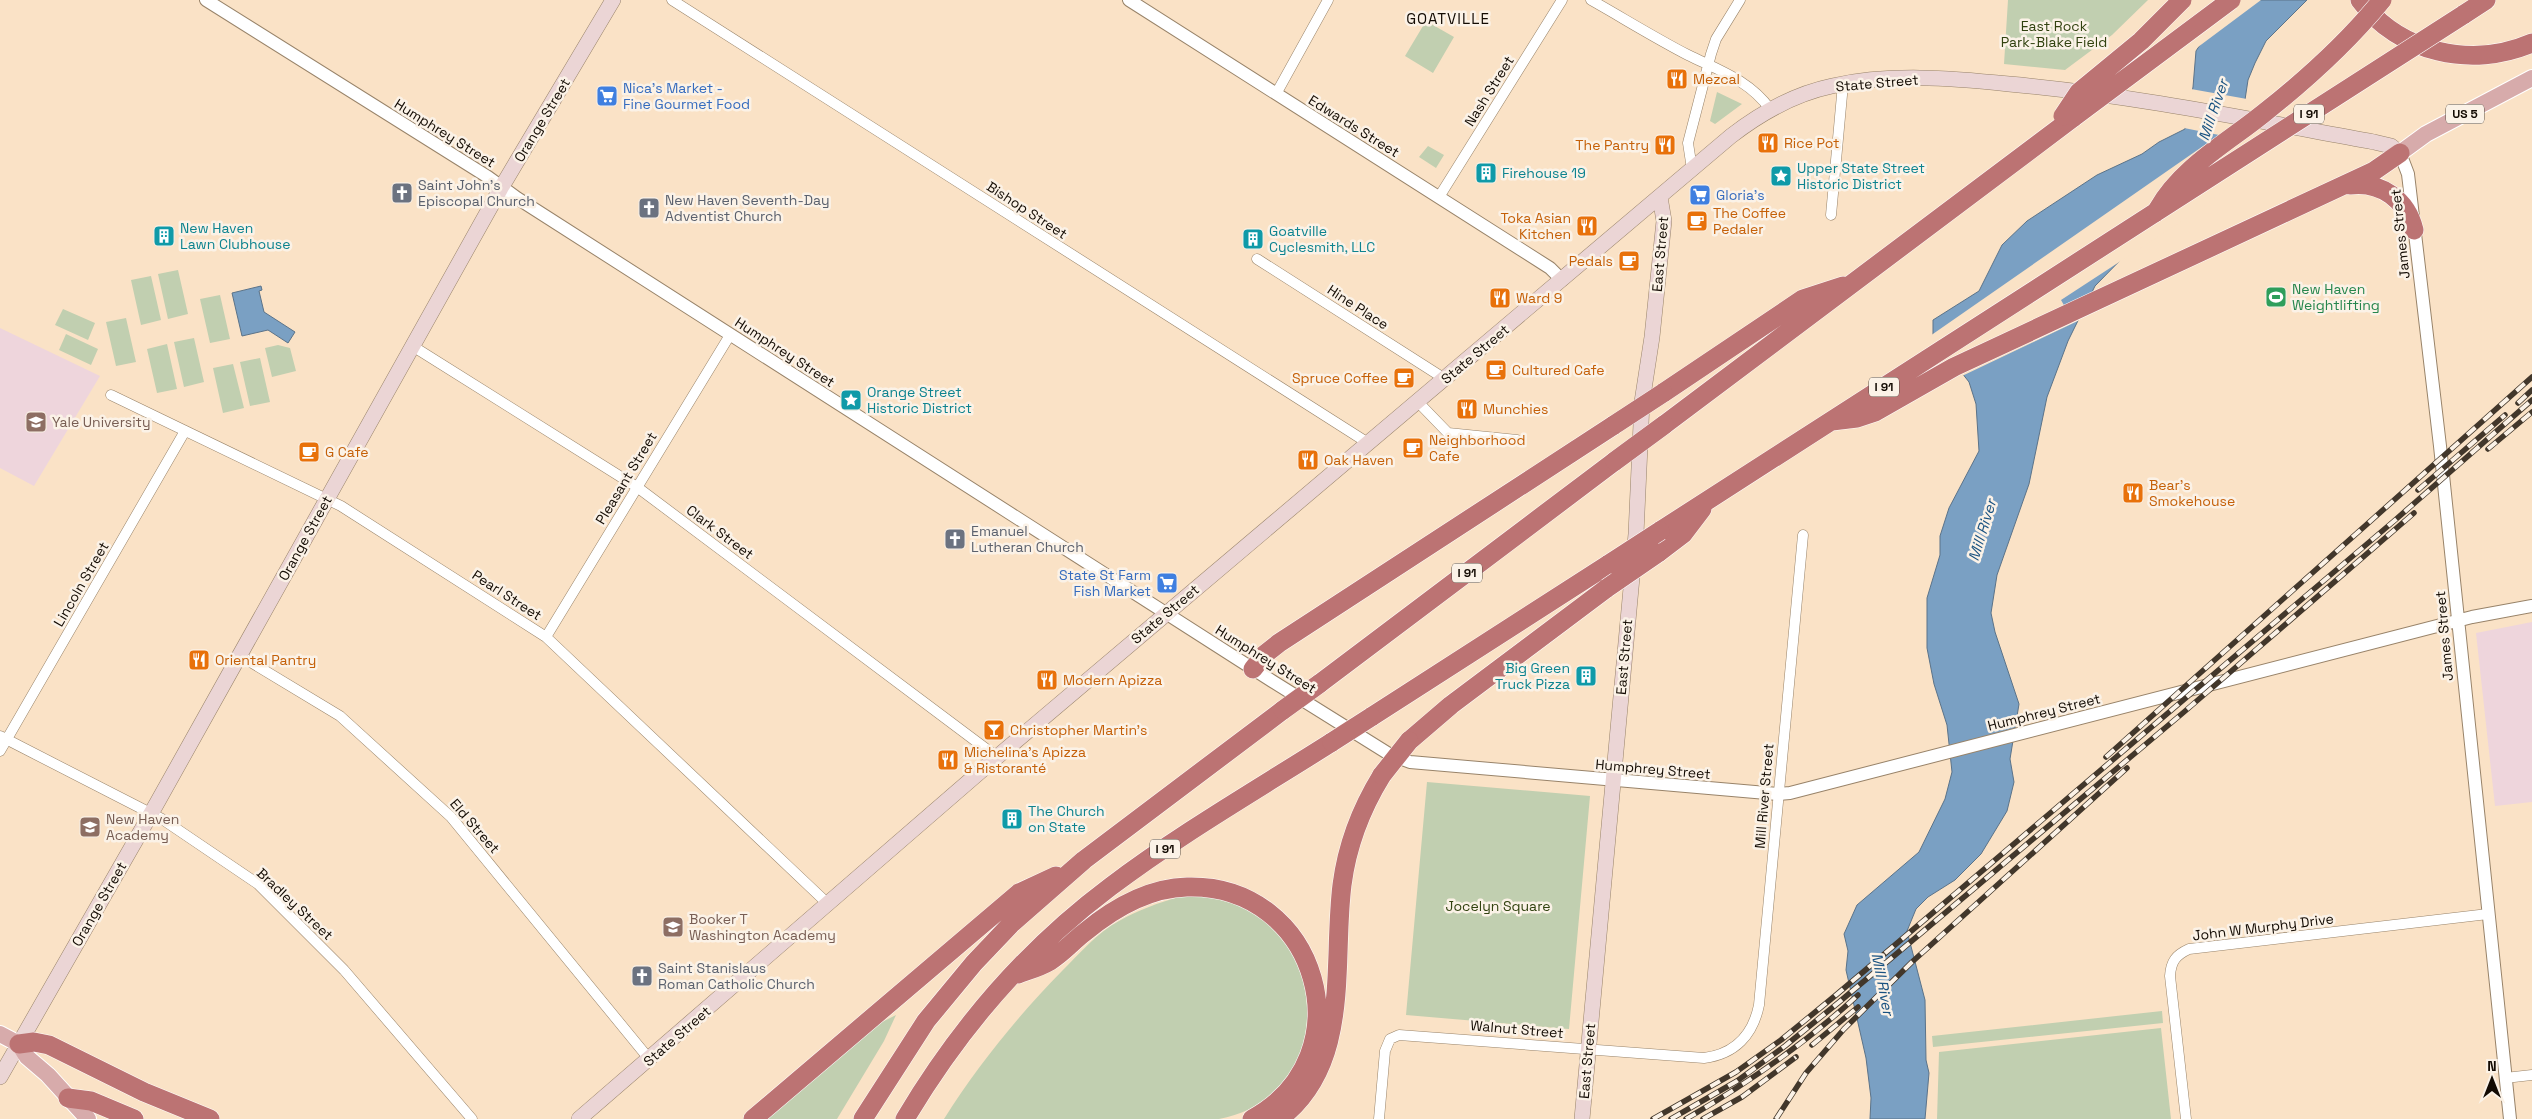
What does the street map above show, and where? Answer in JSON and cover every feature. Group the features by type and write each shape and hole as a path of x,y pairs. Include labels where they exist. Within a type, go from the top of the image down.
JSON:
{"highway":[{"path":"2065,121 2080,92 2141,40 2182,0"},
{"name":"I 91","path":"862,1119 903,1054 949,992 1005,930 1069,872 1852,284 2065,121 2231,0"},
{"path":"2360,0 2374,17 2390,30 2412,42 2436,51 2457,55 2480,55 2505,52 2532,43"},
{"path":"2156,212 2178,179 2264,114 2316,70 2351,36 2382,0"},
{"name":"I 91","path":"905,1119 957,1041 1012,976 1051,938 1108,888 1159,853 2486,0"},
{"path":"1832,421 1857,418 1875,412 1948,370 2374,171 2400,153"},
{"path":"2339,187 2363,184 2385,190 2405,208 2414,230"},
{"path":"1253,669 1264,655 1279,643 1804,299 1824,290 1852,284"},
{"path":"1279,1119 1305,1093 1320,1070 1328,1051 1332,1026 1341,902 1346,867 1359,818 1382,775 1409,741 1444,710 1607,588 1683,534 1709,500"},
{"path":"754,1119 1020,892 1040,882 1069,872"},
{"path":"1012,976 1051,960 1108,914 1134,899 1154,892 1186,887 1216,888 1261,906 1288,930 1306,959 1315,983 1318,1019 1311,1049 1299,1076 1274,1104 1252,1119"},
{"path":"19,1044 34,1042 49,1045 144,1092 210,1119"},
{"path":"68,1098 91,1101 134,1119"}],"main road":[{"name":"Orange Street","path":"0,1077 151,813 326,499 414,347 501,188 613,0"},
{"name":"US 5","path":"2400,153 2426,134 2532,78"},
{"name":"State Street","path":"579,1119 650,1060 996,757 1738,131 1770,109 1810,92 1843,84 1923,79 1990,82 2091,93 2187,108 2374,142 2391,146 2400,153"},
{"name":"East Street","path":"1582,1119 1640,474 1642,402 1652,337 1664,220 1660,197"},
{"path":"0,1034 19,1044 27,1057 88,1119"}],"street":[{"name":"Humphrey Street","path":"206,0 1166,614 1389,754 1404,761 1427,765 1778,794 1928,758 2457,621 2532,606"},
{"name":"Bishop Street","path":"672,0 1368,444"},
{"name":"Edwards Street","path":"1129,0 1550,268 1562,280"},
{"path":"1276,94 1328,0"},
{"name":"Nash Street","path":"1439,197 1562,0"},
{"path":"1591,0 1687,54 1724,70 1751,89 1770,109"},
{"path":"1692,170 1688,143 1708,63 1716,40 1740,0"},
{"path":"1831,215 1843,84"},
{"name":"James Street","path":"2400,153 2408,174 2510,1119"},
{"name":"Hine Place","path":"1257,259 1445,379"},
{"name":"Pleasant Street","path":"546,637 730,335"},
{"name":"Clark Street","path":"414,347 636,487 996,757"},
{"name":"Pearl Street","path":"111,395 341,506 546,637 828,903"},
{"path":"1418,402 1448,433 1517,440"},
{"name":"Lincoln Street","path":"0,750 3,738 185,430"},
{"name":"Mill River Street","path":"1731,1050 1750,1032 1757,1012 1803,535"},
{"name":"Eld Street","path":"239,654 340,716 451,817 650,1060"},
{"name":"Bradley Street","path":"3,738 151,813 238,870 276,902 344,970 472,1119"},
{"name":"John W Murphy Drive","path":"2186,1119 2170,976 2170,966 2174,958 2182,952 2189,949 2488,914"},
{"name":"Walnut Street","path":"1379,1119 1385,1051 1390,1039 1407,1034 1704,1058 1719,1056 1731,1050"},
{"path":"2505,1078 2532,1075"}],"shaded area":[{"name":"Yale University","path":"0,328 100,376 34,486 0,468"},
{"path":"2532,622 2532,802 2495,806 2476,633"}],"green space":[{"name":"East Rock Park-Blake Field","path":"2008,0 2148,0 2112,35 2065,70 2004,64"},
{"path":"1426,21 1454,37 1433,73 1405,56"},
{"path":"1717,92 1742,104 1715,124 1710,121"},
{"path":"1428,146 1444,155 1436,168 1419,157"},
{"path":"178,270 188,314 168,319 158,274"},
{"path":"151,276 161,320 141,325 131,280"},
{"path":"220,295 230,339 210,343 200,299"},
{"path":"63,309 95,323 88,340 55,325"},
{"path":"126,318 136,362 116,366 106,322"},
{"path":"66,334 98,349 91,365 59,350"},
{"path":"194,338 204,382 184,387 174,342"},
{"path":"167,344 177,389 157,393 147,349"},
{"path":"278,345 290,348 296,371 272,377 265,348"},
{"path":"260,358 270,402 250,406 240,362"},
{"path":"233,364 244,408 223,413 213,368"},
{"name":"Jocelyn Square","path":"1427,782 1590,796 1569,1029 1406,1015"},
{"path":"1179,897 1213,897 1253,913 1282,939 1300,972 1307,1009 1303,1045 1287,1078 1259,1104 1219,1119 944,1119 984,1061 1014,1024 1045,988 1089,944 1103,931 1126,917 1148,907"},
{"path":"2162,1011 2163,1023 1933,1047 1932,1036"},
{"path":"896,1015 884,1041 837,1119 764,1119 878,1024"},
{"path":"2161,1028 2171,1119 1937,1119 1939,1052"}],"water":[{"name":"Mill River","path":"2209,0 2307,0 2266,41 2255,63 2248,80 2239,139 2095,286 2068,341 2047,397 2029,484 1997,575 1991,613 1995,632 2019,704 2010,759 2014,782 2007,811 1981,854 1955,880 1928,897 1916,909 1907,931 1925,1000 1926,1060 1929,1073 1925,1119 1870,1119 1871,1098 1866,1058 1846,970 1848,951 1844,934 1857,905 1919,852 1945,799 1952,772 1947,725 1934,684 1927,648 1927,598 1940,555 1940,536 1949,508 1979,451 1976,404 1969,382 1933,336 1933,320 1979,291 2002,245 2027,221 2097,175 2142,154 2159,142 2185,129 2193,87 2196,51 2211,28"},
{"path":"261,286 262,290 259,291 264,312 295,332 288,343 268,330 242,336 232,293"}],"pier":[{"path":"2206,0 2261,0 2194,50 2208,28"},
{"path":"2191,89 2247,99 2241,143 2247,166 2232,184 2202,208 2061,300 2065,307 2095,293 2082,319 1962,376 1930,336 2219,135 2184,128"}],"railway":[{"path":"2106,757 2532,377"},
{"path":"2518,403 2532,390"},
{"path":"1653,1119 1736,1072 1781,1040 2394,521 2532,400"},
{"path":"2488,449 2532,412"},
{"path":"2418,490 2505,415"},
{"path":"1671,1119 1737,1081 1785,1046 1838,1003 2184,712 2414,513"},
{"path":"1776,1119 1806,1073 1844,1029 1912,962 2127,768"},
{"path":"1686,1119 1775,1062 1858,995"},
{"path":"1812,1045 1858,1007"},
{"path":"1703,1119 1742,1097 1796,1057"}],"place":[{"name":"Mezcal","path":"1677,79"},
{"name":"Nica's Market - Fine Gourmet Food","path":"607,96"},
{"name":"Rice Pot","path":"1768,143"},
{"name":"The Pantry","path":"1665,145"},
{"name":"Firehouse 19","path":"1486,173"},
{"name":"Upper State Street Historic District","path":"1781,176"},
{"name":"Saint John's Episcopal Church","path":"402,193"},
{"name":"Gloria's","path":"1700,195"},
{"name":"New Haven Seventh-Day Adventist Church","path":"649,208"},
{"name":"The Coffee Pedaler","path":"1697,221"},
{"name":"Toka Asian Kitchen","path":"1587,226"},
{"name":"New Haven Lawn Clubhouse","path":"164,236"},
{"name":"Goatville Cyclesmith, LLC","path":"1253,239"},
{"name":"Pedals","path":"1629,261"},
{"name":"New Haven Weightlifting","path":"2276,297"},
{"name":"Ward 9","path":"1500,298"},
{"name":"Cultured Cafe","path":"1496,370"},
{"name":"Spruce Coffee","path":"1404,378"},
{"name":"Orange Street Historic District","path":"851,400"},
{"name":"Munchies","path":"1467,409"},
{"name":"Yale University","path":"36,422"},
{"name":"Neighborhood Cafe","path":"1413,448"},
{"name":"G Cafe","path":"309,452"},
{"name":"Oak Haven","path":"1308,460"},
{"name":"Bear’s Smokehouse","path":"2133,493"},
{"name":"Emanuel Lutheran Church","path":"955,539"},
{"name":"State St Farm Fish Market","path":"1167,583"},
{"name":"Oriental Pantry","path":"199,660"},
{"name":"Big Green Truck Pizza","path":"1586,676"},
{"name":"Modern Apizza","path":"1047,680"},
{"name":"Christopher Martin's","path":"994,730"},
{"name":"Michelina’s Apizza & Ristoranté","path":"948,760"},
{"name":"The Church on State","path":"1012,819"},
{"name":"New Haven Academy","path":"90,827"},
{"name":"Booker T Washington Academy","path":"673,927"},
{"name":"Saint Stanislaus Roman Catholic Church","path":"642,976"}],"district":[{"name":"GOATVILLE","path":"1448,18"}]}
